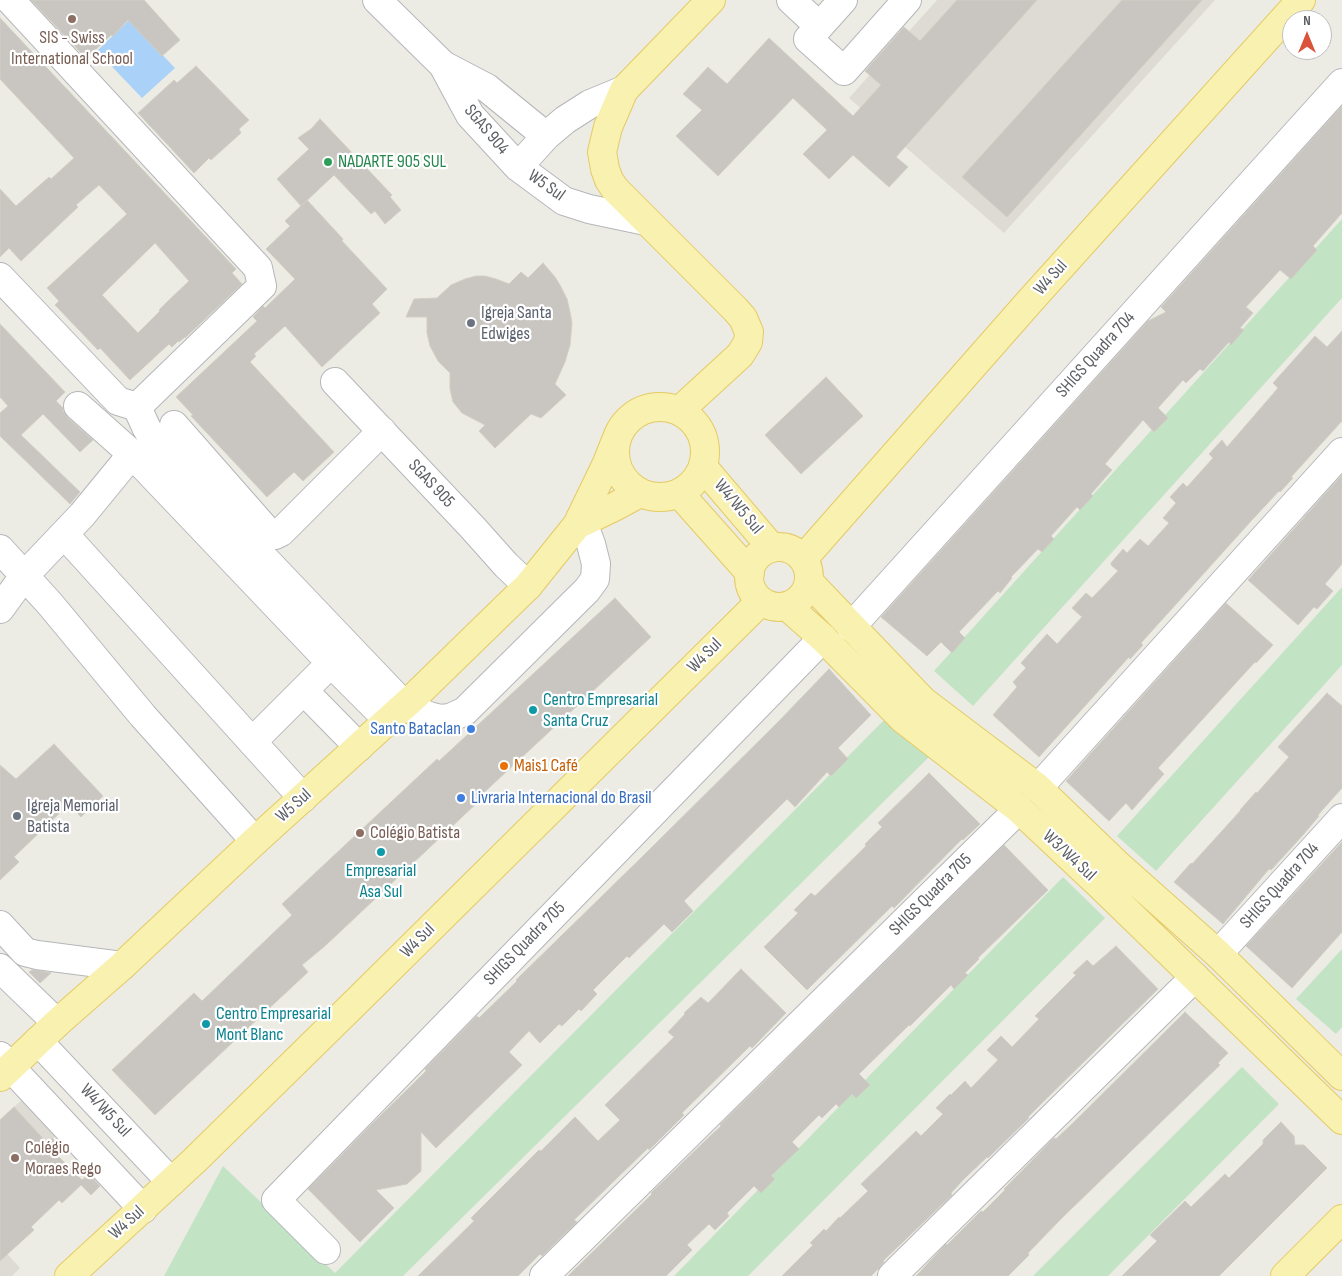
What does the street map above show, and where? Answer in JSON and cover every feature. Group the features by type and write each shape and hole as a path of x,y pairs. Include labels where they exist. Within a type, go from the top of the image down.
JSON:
{"main road":[{"name":"W5 Sul","path":"679,411 740,355 748,342 749,332 743,318 615,189 605,169 602,152 608,127 624,90 710,0"},
{"name":"W4 Sul","path":"806,571 1030,301 1301,0"},
{"path":"660,407 679,411 690,418 699,428 704,440 705,454 703,467 698,478 679,493 666,497 640,492 623,478 615,460 616,440 625,423 641,411 660,407"},
{"name":"W5 Sul","path":"3,1067 47,1032 122,966 255,841 360,748 528,586 580,524 616,440"},
{"name":"W4/W5 Sul","path":"703,467 772,548"},
{"name":"W5 Sul","path":"580,524 640,492"},
{"name":"W4/W5 Sul","path":"679,493 750,573"},
{"path":"772,548 789,549 797,553 806,571 806,591 793,604 773,604 756,596 750,581 752,565 757,557 772,548"},
{"name":"W3/W4 Sul","path":"806,571 913,710 1038,788 1196,977 1342,1120"},
{"name":"W4 Sul","path":"69,1276 143,1209 358,1000 773,604"},
{"name":"W3/W4 Sul","path":"773,604 789,608 823,638 913,710 1019,809 1218,954 1342,1076"},
{"path":"1288,1066 1310,1046"},
{"path":"1285,1276 1342,1219"}],"street":[{"path":"10,0 258,268 262,286 137,407"},
{"name":"SGAS 904","path":"377,0 443,65 487,88 546,136"},
{"path":"791,0 819,26"},
{"path":"837,2 808,39 844,71 907,0"},
{"name":"SGAS 904","path":"443,65 470,115 518,166"},
{"name":"SHIGS Quadra 704","path":"851,627 1342,83"},
{"name":"W5 Sul","path":"624,90 590,104 565,120 546,136 518,166 564,201 589,209 646,221"},
{"path":"0,277 118,401 137,407 146,428 157,446 397,713"},
{"name":"SGAS 905","path":"335,382 506,565 528,586"},
{"path":"78,406 132,454 331,664 397,713 440,719 450,718 464,711 587,590 595,579 596,564 591,544 580,524"},
{"path":"174,425 268,532 275,535 281,532 382,432"},
{"path":"1038,788 1342,452"},
{"path":"0,609 24,576 82,515 132,454"},
{"path":"64,534 303,798"},
{"path":"0,549 50,604 143,716 255,841"},
{"name":"SHIGS Quadra 705","path":"326,1250 276,1200 823,638"},
{"path":"252,742 331,664"},
{"path":"304,691 360,748"},
{"name":"SHIGS Quadra 705","path":"544,1276 1019,809"},
{"name":"SHIGS Quadra 704","path":"1218,954 1342,818"},
{"path":"0,925 25,952 122,966"},
{"name":"W4/W5 Sul","path":"0,968 47,1032 171,1182"},
{"path":"892,1276 1196,977"},
{"path":"3,1067 143,1209"}],"shaded area":[{"path":"937,0 1215,0 1004,233 849,98"},
{"name":"Colégio Moraes Rego","path":"27,1095 62,1130 0,1187 0,1120"},
{"path":"0,1246 20,1268 12,1276 0,1276"}],"green space":[{"path":"1342,219 1342,298 973,706 934,671"},
{"path":"1342,587 1342,665 1156,871 1117,836"},
{"path":"891,713 933,753 403,1276 164,1276 223,1166 335,1273"},
{"path":"1063,877 1105,918 748,1276 674,1276"},
{"path":"1342,949 1342,1027 1336,1034 1296,999"},
{"path":"1242,1067 1279,1104 1108,1276 1033,1276"}],"water":[{"path":"129,20 175,68 142,98 97,51"}],"building":[{"path":"31,0 144,0 180,40 162,56 128,20 113,36 111,35 91,54 83,55"},
{"path":"957,0 1037,0 896,157 908,167 889,187 853,155 829,179 803,154 827,130 793,98 718,176 676,136 702,110 683,94 708,67 727,84 769,38 853,116 881,85 865,71 904,27 920,41"},
{"path":"1122,0 1202,0 1007,217 962,177"},
{"path":"0,18 236,269 232,273 242,284 185,338 178,341 172,347 169,344 130,380 55,305 59,301 47,288 127,214 99,185 76,205 78,207 21,261 9,248 0,257 0,189 16,206 49,177 51,179 74,158 0,79","holes":["155,243 189,281 138,333 102,295"]},
{"path":"196,66 249,120 239,129 241,133 211,160 209,158 194,173 138,113 174,80 177,83"},
{"path":"1342,106 1342,213 1313,246 1317,250 1291,279 1280,270 1246,307 1253,313 1240,328 1244,330 1231,345 1229,342 1203,371 1200,369 1186,383 1183,380 1158,408 1168,418 1154,432 1143,420 1105,464 1112,470 1091,494 1093,496 1080,510 1077,507 1051,536 1054,539 1042,552 1038,549 1011,577 1000,593 998,591 959,632 965,638 952,653 941,642 927,656 881,617 1148,321 1166,312 1161,307"},
{"name":"NADARTE 905 SUL","path":"320,119 392,195 390,197 401,210 385,224 375,211 371,214 334,175 301,206 277,179 309,149 298,138 311,129"},
{"path":"307,200 387,289 372,304 380,313 322,367 285,326 254,354 256,356 250,362 334,452 303,481 294,472 267,497 191,416 193,415 176,397 257,321 253,317 263,306 265,308 295,279 266,249 290,226 285,221"},
{"path":"543,263 555,277 567,299 572,323 570,345 555,384 566,395 541,418 531,414 495,448 479,431 485,425 462,413 453,402 450,389 450,373 438,361 430,346 427,333 427,317 406,317 414,299 437,298 451,285 476,276 485,276 509,284 521,272 528,278"},
{"path":"0,324 65,392 56,401 63,408 68,418 93,440 80,452 43,414 21,435 80,492 70,504 0,436 0,413 8,406 0,397"},
{"path":"1342,331 1342,421 1291,477 1293,478 1252,520 1141,643 1143,645 1130,659 1129,657 1039,757 993,715 1017,687 1013,682 1026,668 1021,663 1047,634 1057,644 1082,617 1072,608 1086,593 1092,598 1118,571 1111,563 1123,549 1127,553 1140,539 1148,546 1169,523 1163,518 1176,503 1170,497 1183,483 1187,487 1213,458 1209,454 1222,440 1227,447 1278,388 1273,383 1315,336 1327,347"},
{"path":"826,377 863,416 801,474 765,435"},
{"path":"1342,475 1342,564 1325,584 1333,591 1317,609 1314,607 1298,625 1248,580"},
{"path":"615,598 651,637 476,800 478,802 325,946 302,965 308,972 155,1115 112,1070 194,993 202,1001 292,915 282,904 437,759 439,761"},
{"path":"1226,603 1273,645 1255,662 1158,768 1164,774 1132,810 1126,803 1109,821 1066,781"},
{"path":"829,669 871,715 838,748 848,759 831,776 827,772 795,807 787,799 684,901 693,911 672,932 664,924 629,958 627,956 593,990 597,994 581,1011 579,1009 562,1026 559,1024 540,1043 529,1031 509,1052 522,1065 436,1148 421,1132 421,1171 407,1184 376,1190 394,1208 360,1242 308,1189 426,1071 425,1069 477,1016 479,1018 517,981"},
{"path":"1327,693 1342,706 1342,788 1303,835 1271,870 1269,869 1223,924 1174,882 1289,757 1278,747"},
{"path":"54,744 103,796 81,817 69,804 14,857 19,862 0,880 0,765 16,779"},
{"path":"929,773 980,824 962,839 894,908 892,906 807,990 764,947 798,913 794,910 811,893 815,896 866,846 865,844 882,827 878,823"},
{"path":"1342,842 1342,932 1292,988 1246,946"},
{"path":"1004,845 1048,890 978,958 965,973 968,975 954,989 951,985 859,1074 870,1085 856,1098 852,1094 839,1107 836,1104 822,1118 819,1115 792,1142 799,1149 771,1176 775,1179 761,1193 754,1186 727,1213 729,1216 715,1230 709,1224 687,1245 692,1250 666,1276 568,1276 721,1126"},
{"path":"1116,946 1158,989 1029,1118 963,1180 951,1193 952,1195 883,1261 871,1276 782,1276 813,1245 810,1243 824,1229 826,1231 868,1191 861,1184 916,1131 921,1136 943,1114 936,1108 950,1094 965,1081 971,1088 998,1060 987,1050 1001,1036 1012,1047 1039,1019 1035,1016 1076,975 1073,973 1087,960 1093,966"},
{"path":"741,969 786,1013 752,1048 750,1046 682,1113 684,1115 649,1150 648,1148 574,1220 577,1222 542,1256 540,1254 518,1276 418,1276 474,1221 471,1218 575,1117 598,1141 620,1120 605,1105 674,1037 668,1032 684,1013 701,997 708,1003"},
{"path":"32,970 51,973 40,983 29,972"},
{"path":"1185,1012 1228,1053 1218,1063 1220,1065 1064,1216 1008,1276 916,1276 946,1244 1005,1190 1054,1138 1056,1139 1074,1122"},
{"path":"14,1107 47,1143 52,1138 64,1150 58,1156 82,1180 89,1174 100,1186 91,1195 81,1185 62,1203 59,1200 31,1227 34,1230 0,1261 0,1120"},
{"path":"1281,1122 1294,1136 1295,1145 1304,1145 1327,1168 1219,1276 1122,1276 1157,1241 1150,1235 1185,1201 1191,1207 1225,1174 1229,1178 1263,1144 1263,1140"}],"place":[{"name":"SIS - Swiss International School","path":"72,19"},
{"name":"NADARTE 905 SUL","path":"328,162"},
{"name":"Igreja Santa Edwiges","path":"471,323"},
{"name":"Centro Empresarial Santa Cruz","path":"533,710"},
{"name":"Santo Bataclan","path":"471,729"},
{"name":"Mais1 Café","path":"504,766"},
{"name":"Livraria Internacional do Brasil","path":"461,798"},
{"name":"Igreja Memorial Batista","path":"17,816"},
{"name":"Colégio Batista","path":"360,833"},
{"name":"Empresarial Asa Sul","path":"381,852"},
{"name":"Centro Empresarial Mont Blanc","path":"206,1024"},
{"name":"Colégio Moraes Rego","path":"15,1158"}]}
